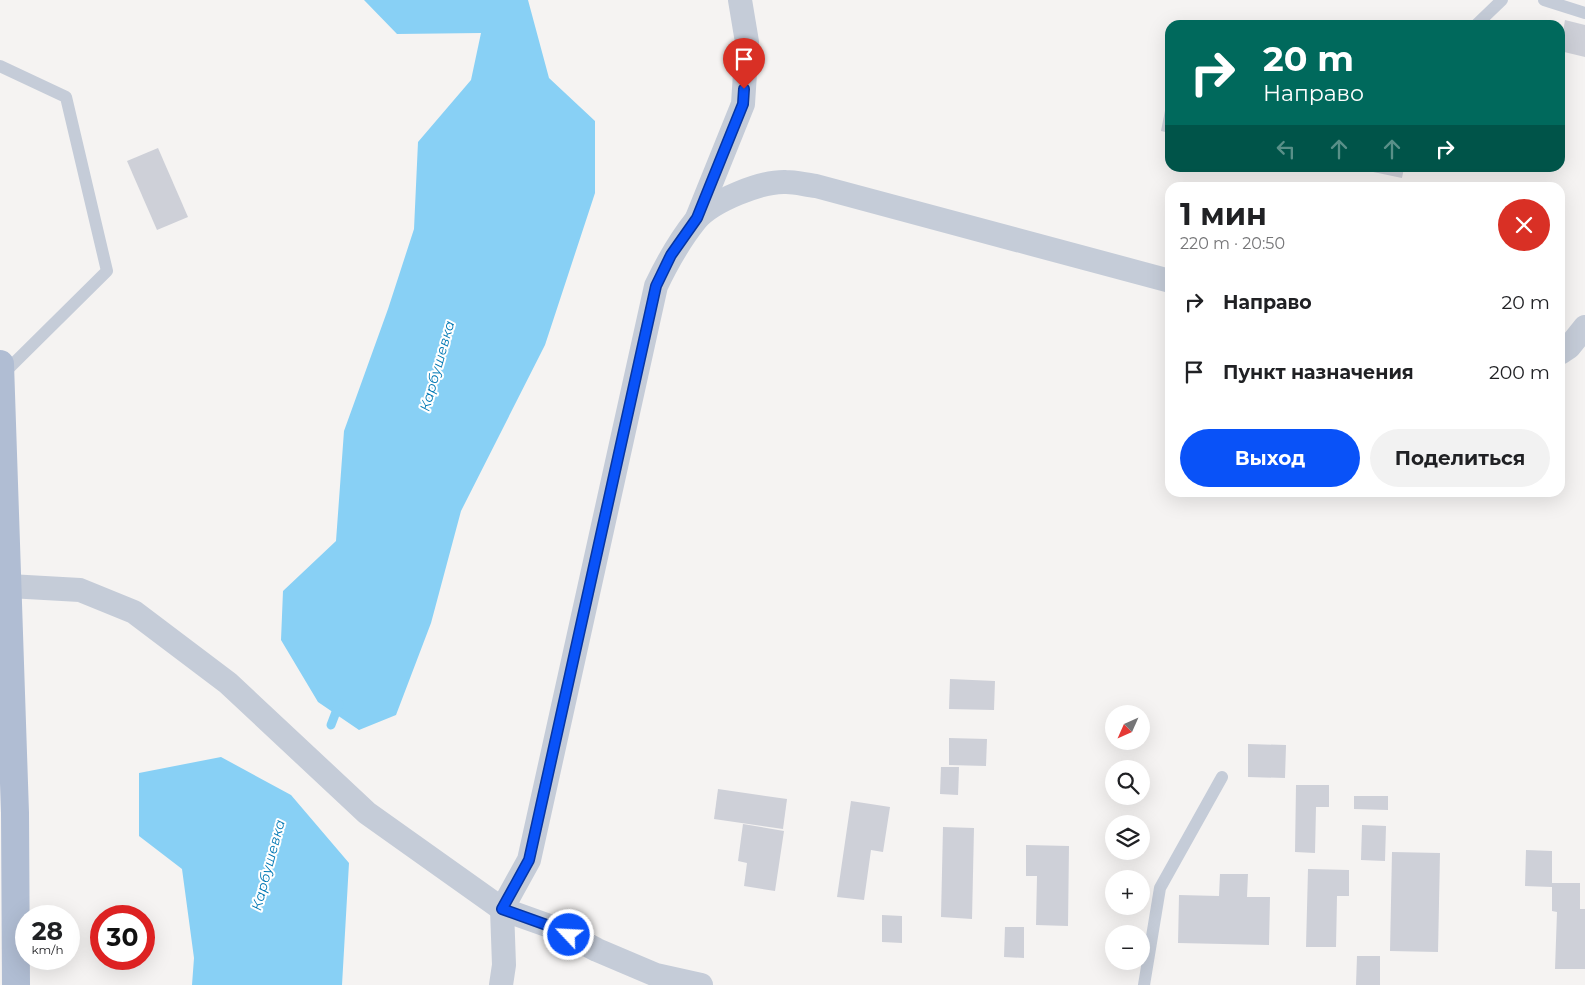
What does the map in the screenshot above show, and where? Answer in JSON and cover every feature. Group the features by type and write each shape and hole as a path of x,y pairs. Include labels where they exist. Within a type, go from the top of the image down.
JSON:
{"main road":[{"path":"1,370 15,812 16,985"}],"street":[{"path":"501,985 504,965 502,909 529,860 656,286 671,255 697,218 743,104 747,42 740,0"},
{"path":"697,218 727,198 757,185 786,182 816,186 1165,280"},
{"path":"1565,350 1585,326"},
{"path":"9,586 80,590 134,612 228,683 367,813 502,909 555,928 598,950 656,974 701,985"}],"lane":[{"path":"1481,20 1502,0"},
{"path":"1544,0 1585,13"},
{"path":"0,66 66,97 106,271 1,370"},
{"path":"1144,985 1160,888 1222,777"}],"water":[{"path":"364,0 528,0 549,78 595,121 595,193 545,345 461,511 431,623 396,715 359,730 318,702 281,640 283,591 336,541 344,431 388,309 414,229 418,142 471,80 481,33 397,34"},
{"path":"221,757 291,795 349,863 342,985 192,985 194,958 182,869 139,836 139,773"}],"building":[{"path":"1565,20 1585,25 1585,57 1565,52"},
{"path":"1165,110 1165,132 1161,131"},
{"path":"158,148 188,217 157,230 127,161"},
{"path":"1373,172 1403,172 1402,178"},
{"path":"950,679 995,681 994,710 949,709"},
{"path":"949,738 987,739 986,766 949,765"},
{"path":"1248,744 1286,745 1285,778 1248,777"},
{"path":"941,767 959,767 958,795 940,794"},
{"path":"1296,785 1329,785 1329,807 1316,807 1315,853 1295,852"},
{"path":"718,789 787,799 783,829 714,819"},
{"path":"1354,796 1388,796 1388,810 1354,809"},
{"path":"851,801 890,807 883,852 871,850 864,900 837,897"},
{"path":"743,824 784,831 775,891 744,886 747,863 738,861"},
{"path":"1362,825 1386,826 1385,861 1361,860"},
{"path":"943,827 974,828 972,919 941,917"},
{"path":"1026,845 1069,846 1068,926 1036,925 1037,876 1026,876"},
{"path":"1526,850 1552,851 1552,883 1580,883 1580,909 1585,909 1585,969 1555,969 1557,912 1552,911 1552,887 1525,886"},
{"path":"1392,852 1440,853 1438,952 1390,951"},
{"path":"1308,869 1349,870 1349,896 1337,896 1336,947 1306,947"},
{"path":"1220,874 1248,874 1247,897 1270,897 1269,945 1178,943 1179,895 1219,896"},
{"path":"882,915 902,916 902,943 882,942"},
{"path":"1005,927 1024,927 1024,958 1004,957"},
{"path":"1357,956 1380,956 1380,985 1356,985"}],"waterway":[{"name":"Карбушевка","path":"331,725 339,704"}],"route":[{"path":"569,935 502,909 529,860 656,286 671,255 697,218 743,104 744,89"}]}
